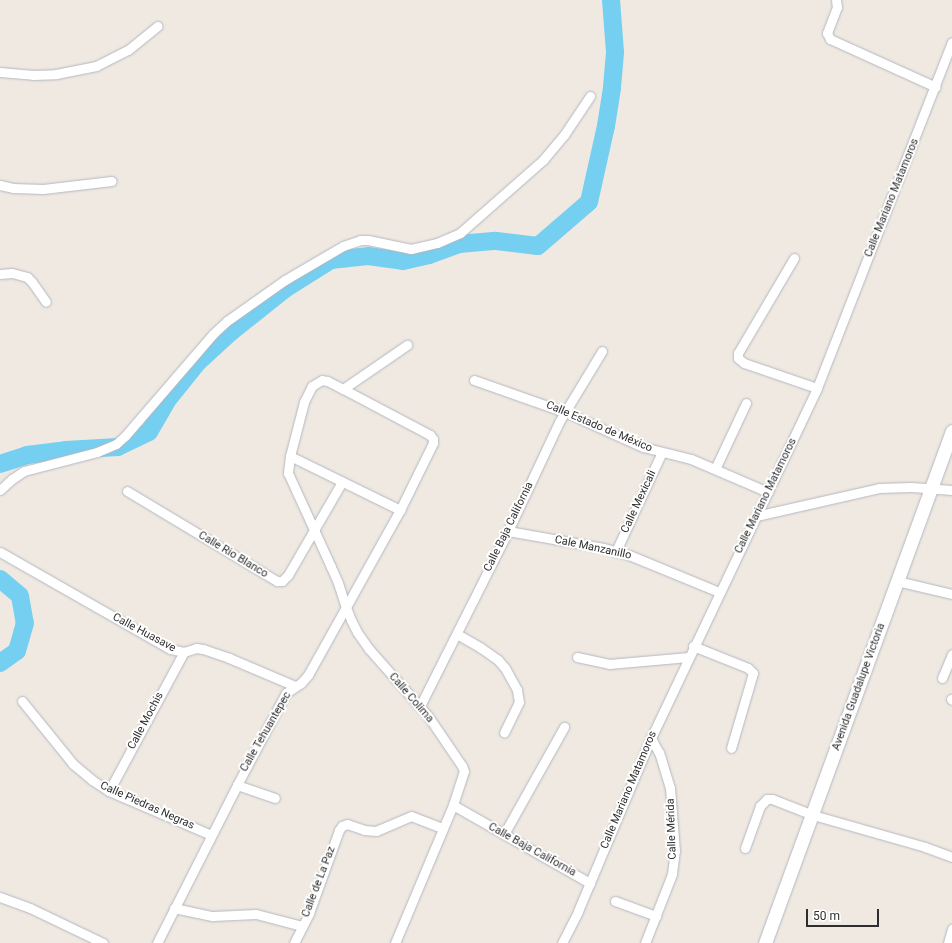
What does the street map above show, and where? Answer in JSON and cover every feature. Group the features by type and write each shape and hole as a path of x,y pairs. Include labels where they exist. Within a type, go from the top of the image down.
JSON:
{"main road":[{"name":"Avenida Guadalupe Victoria","path":"765,943 952,431"}],"street":[{"path":"836,0 837,7 827,33 830,39 936,86"},
{"path":"0,72 32,75 56,74 96,66 128,50 158,26"},
{"name":"Calle Mariano Matamoros","path":"562,943 590,883 651,738 817,388 952,42"},
{"path":"0,490 24,471 97,452 116,444 125,436 227,321 285,280 344,246 360,240 368,240 410,249 437,243 460,233 543,160 564,135 590,96"},
{"path":"0,185 13,188 43,189 112,181"},
{"path":"794,258 738,353 738,358 744,363 817,388"},
{"path":"0,274 12,273 27,277 46,302"},
{"path":"343,389 406,345"},
{"name":"Calle Baja California","path":"420,706 457,634 565,412 602,351"},
{"name":"Calle Estado de México","path":"474,380 565,412 633,443 662,452 682,456 768,492"},
{"path":"327,381 343,389 430,435 434,439 431,449 400,510 290,456 300,414 312,386 317,382 327,381"},
{"path":"715,470 746,403"},
{"name":"Calle Mexicali","path":"616,551 662,452"},
{"name":"Calle Colima","path":"290,456 288,473 334,572 346,607 357,632 369,649 420,706 462,766 463,777 453,805 442,828 395,943"},
{"name":"Calle Rio Blanco","path":"127,491 277,581 286,579 342,482"},
{"path":"756,516 879,488 911,486 952,490"},
{"name":"Calle Tehuantepec","path":"157,943 211,835 286,693 308,675 400,510"},
{"name":"Cale Manzanillo","path":"508,530 616,551 659,566 719,592"},
{"name":"Calle Huasave","path":"0,552 170,649 184,652 196,648 203,649 295,686"},
{"path":"897,581 952,594"},
{"path":"457,634 498,660 505,668 517,690 519,702 504,733"},
{"path":"694,646 748,668 753,673 731,748"},
{"name":"Calle Mochis","path":"109,790 184,652"},
{"path":"942,678 952,654"},
{"path":"577,657 609,664 689,656"},
{"name":"Calle Piedras Negras","path":"22,701 73,764 92,780 109,790 211,835"},
{"path":"504,834 564,726"},
{"name":"Calle Mérida","path":"646,943 672,874 675,851 670,788 659,753 651,738"},
{"path":"237,785 275,798"},
{"path":"745,848 758,811 767,800 776,800 813,815 925,847 952,857"},
{"name":"Calle Baja California","path":"453,805 590,883"},
{"name":"Calle de La Paz","path":"294,943 314,902 338,830 347,824 364,830 376,831 411,816 442,828"},
{"path":"0,897 30,908 103,943"},
{"path":"615,901 656,916"},
{"path":"174,908 213,916 256,914 302,926"},
{"path":"948,943 952,929"}],"waterway":[{"path":"0,464 27,455 66,450 118,447 149,432 169,398 198,362 231,332 285,289 331,260 368,256 403,261 429,255 459,244 496,241 538,246 589,202 606,126 612,87 615,52 611,0"},
{"path":"0,579 20,596 25,623 17,651 0,663"}]}
